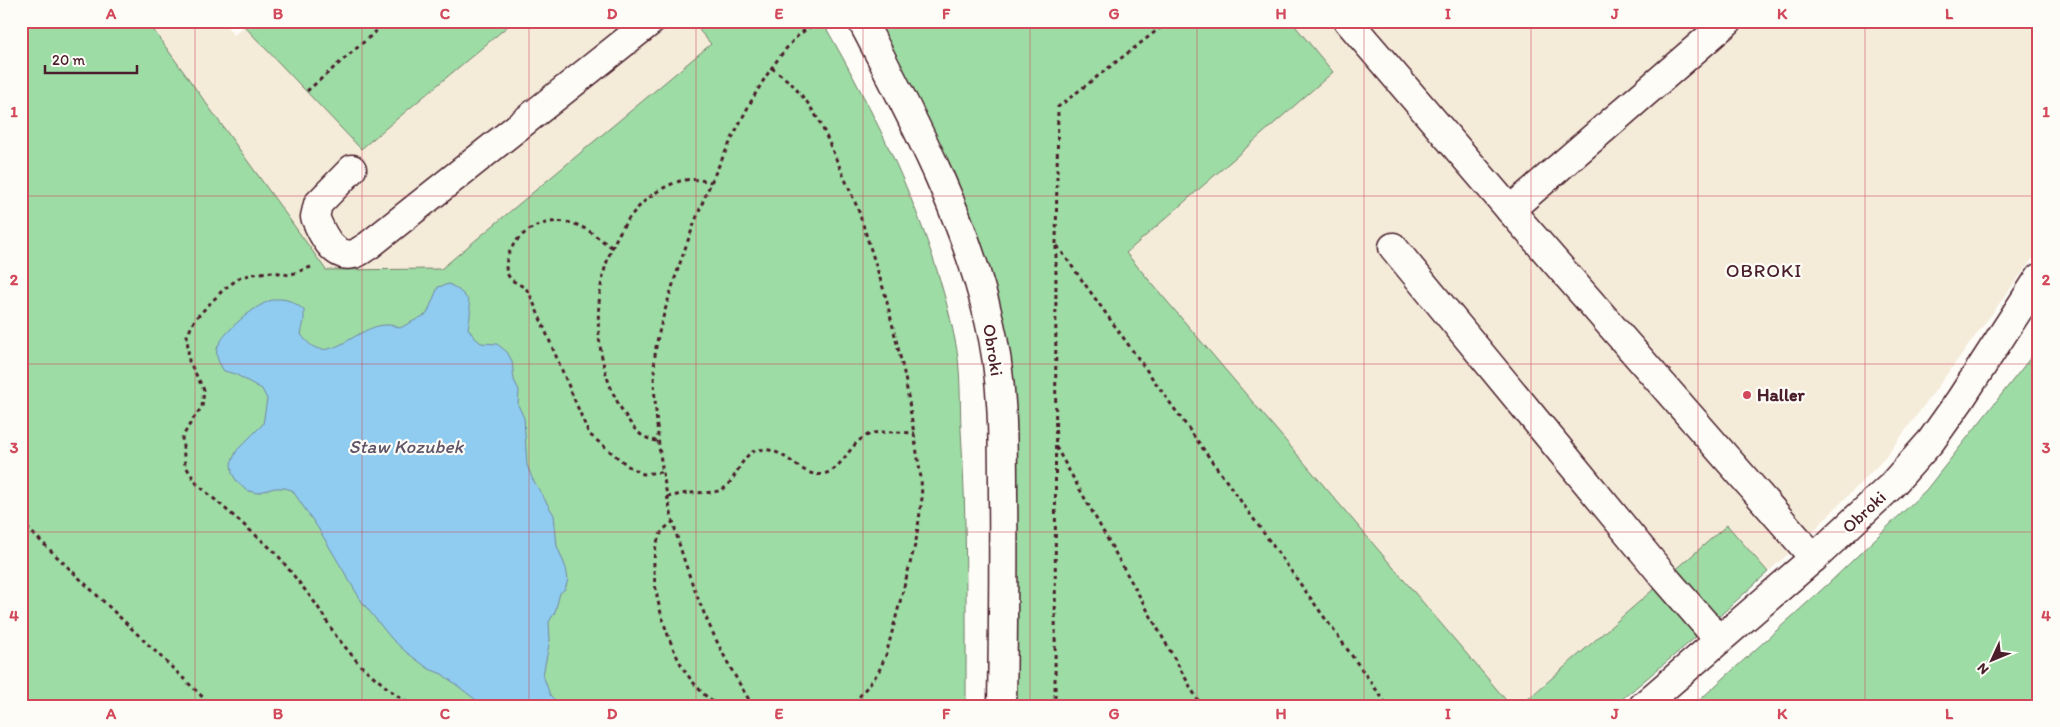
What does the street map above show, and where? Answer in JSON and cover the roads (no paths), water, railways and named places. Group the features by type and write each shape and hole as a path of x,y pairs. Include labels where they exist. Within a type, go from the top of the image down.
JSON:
{"street":[{"path":"352,169 318,204 315,217 330,245 340,253 354,254 368,246 651,21"},
{"name":"Obroki","path":"862,21 923,139 955,214 989,321 1003,415 1002,706"},
{"path":"1348,21 1510,210 1814,558"},
{"path":"1510,210 1728,21"},
{"path":"1393,247 1666,579 1719,640"},
{"name":"Obroki","path":"1643,706 1814,558 1890,488 1931,441 1960,400 2039,278"}],"water":[{"name":"Staw Kozubek","path":"449,284 462,293 469,302 468,328 474,337 481,343 497,344 507,352 512,361 514,380 519,390 518,405 524,418 527,465 532,478 554,515 557,546 566,568 568,580 565,589 560,593 555,612 549,622 550,640 543,675 550,695 561,706 484,706 442,674 429,669 391,638 362,602 318,528 292,490 275,488 256,493 246,490 237,482 232,473 231,463 237,450 263,424 267,399 262,389 235,374 224,371 217,356 218,346 222,339 245,316 272,300 286,300 304,310 301,334 311,345 321,349 331,348 377,326 389,325 400,328 427,314 438,287"}],"place":[{"name":"Haller","path":"1747,395"}],"district":[{"name":"OBROKI","path":"1764,270"}]}
